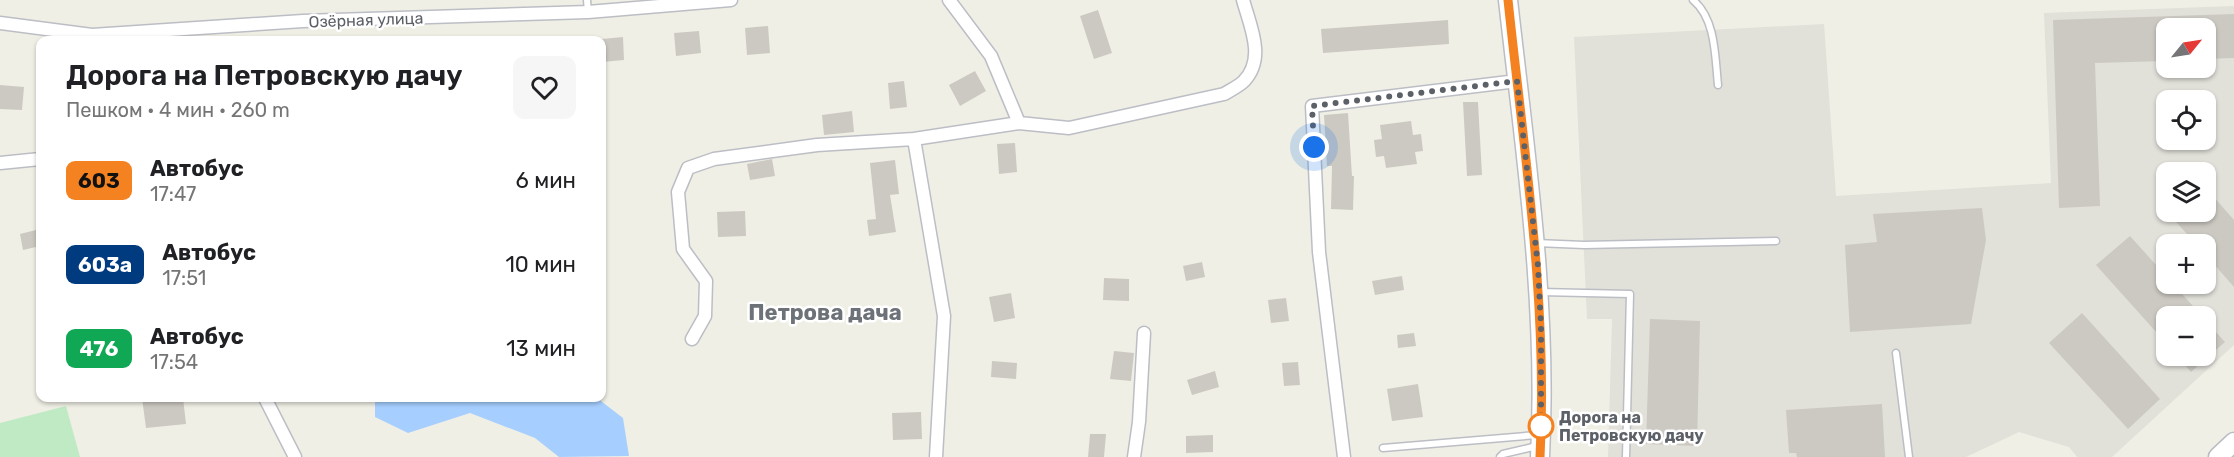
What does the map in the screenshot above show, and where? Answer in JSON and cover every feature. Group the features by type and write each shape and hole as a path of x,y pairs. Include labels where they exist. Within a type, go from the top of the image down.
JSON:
{"main road":[{"path":"1508,0 1536,243 1541,446"},
{"path":"2218,457 2234,442"}],"street":[{"name":"Озёрная улица","path":"0,23 92,34 732,0"},
{"path":"949,0 991,56 1019,123"},
{"path":"692,339 705,316 706,281 683,249 678,192 688,168 714,159 818,145 914,140 1019,123 1068,128 1224,94 1243,83 1254,68 1256,50 1243,0"},
{"path":"1344,457 1319,252 1312,106 1517,81"},
{"path":"914,140 944,316 936,457"},
{"path":"0,163 36,159"},
{"path":"1134,457 1139,422 1144,333"},
{"path":"267,402 295,457"}],"lane":[{"path":"1693,0 1702,8 1711,30 1718,85"},
{"path":"1536,243 1584,245 1776,241"},
{"path":"1539,292 1630,294 1626,457"},
{"path":"1896,353 1909,457"},
{"path":"1383,448 1541,446"},
{"path":"1500,457 1503,454 1541,446"}],"shaded area":[{"path":"2234,6 2234,345 2216,362 2216,306 2156,306 2156,366 2211,366 2112,457 2077,457 2069,447 2019,432 1966,457 1608,457 1612,319 1587,319 1574,37 1824,24 1836,196 2051,183 2044,13"}],"green space":[{"path":"66,406 80,457 0,457 0,423"}],"water":[{"path":"375,402 602,402 623,418 629,456 559,457 535,438 470,413 408,433 375,417"}],"building":[{"path":"1098,10 1112,53 1094,59 1080,16"},
{"path":"2234,14 2234,58 2216,59 2216,18 2156,18 2156,61 2095,63 2100,206 2059,208 2053,20"},
{"path":"1448,20 1449,44 1323,53 1321,29"},
{"path":"768,26 770,53 747,55 745,28"},
{"path":"699,31 701,53 676,56 674,33"},
{"path":"623,37 624,60 606,62 606,39"},
{"path":"975,71 986,91 960,106 949,85"},
{"path":"904,81 907,107 890,109 888,83"},
{"path":"0,85 24,87 22,110 0,109"},
{"path":"1463,102 1478,102 1482,175 1467,176"},
{"path":"852,111 854,132 824,135 822,115"},
{"path":"1348,113 1352,176 1354,176 1353,210 1331,209 1332,166 1327,166 1324,115"},
{"path":"1411,121 1413,135 1421,134 1423,151 1415,152 1417,164 1386,168 1384,156 1376,157 1374,140 1382,139 1380,125"},
{"path":"1015,143 1017,172 999,174 997,144"},
{"path":"772,159 775,176 750,180 747,164"},
{"path":"895,160 899,194 890,195 896,232 869,236 867,220 876,219 870,163"},
{"path":"2216,200 2234,220 2234,287 2216,267 2216,234 2187,234 2176,222 2216,222"},
{"path":"1982,208 1986,240 1971,324 1850,332 1845,245 1877,242 1873,214"},
{"path":"745,211 746,236 718,237 717,212"},
{"path":"36,230 36,247 23,250 20,234"},
{"path":"2130,236 2156,265 2156,294 2182,294 2193,306 2156,306 2156,332 2096,265"},
{"path":"1202,262 1205,277 1186,281 1183,266"},
{"path":"1402,276 1404,290 1375,295 1372,281"},
{"path":"1104,278 1129,279 1129,301 1103,300"},
{"path":"1011,293 1015,318 994,322 989,297"},
{"path":"1286,298 1289,321 1271,323 1268,300"},
{"path":"2082,313 2160,399 2128,429 2049,343"},
{"path":"1650,319 1700,321 1697,446 1646,444"},
{"path":"2216,332 2225,342 2216,350"},
{"path":"1414,333 1416,346 1398,348 1397,335"},
{"path":"1114,351 1134,353 1131,381 1110,379"},
{"path":"992,361 1017,363 1016,379 991,377"},
{"path":"1298,362 1300,385 1284,386 1282,363"},
{"path":"2186,366 2198,366 2191,372"},
{"path":"1215,371 1219,387 1192,395 1187,380"},
{"path":"1418,384 1423,417 1392,421 1387,389"},
{"path":"143,402 183,402 186,424 146,428"},
{"path":"1882,404 1885,457 1797,457 1796,453 1789,453 1786,410"},
{"path":"921,412 922,439 893,440 892,413"},
{"path":"1090,434 1106,434 1104,457 1088,457"},
{"path":"1213,435 1213,452 1186,453 1186,436"}],"bus line":[{"name":"603","path":"1508,0 1538,266 1541,326 1540,457"}],"place":[{"name":"Дорога на Петровскую дачу","path":"1541,426"}],"district":[{"name":"Петрова дача","path":"825,312"}],"route":[{"path":"1314,147 1312,106 1517,81 1538,266 1541,326 1541,426"}]}
